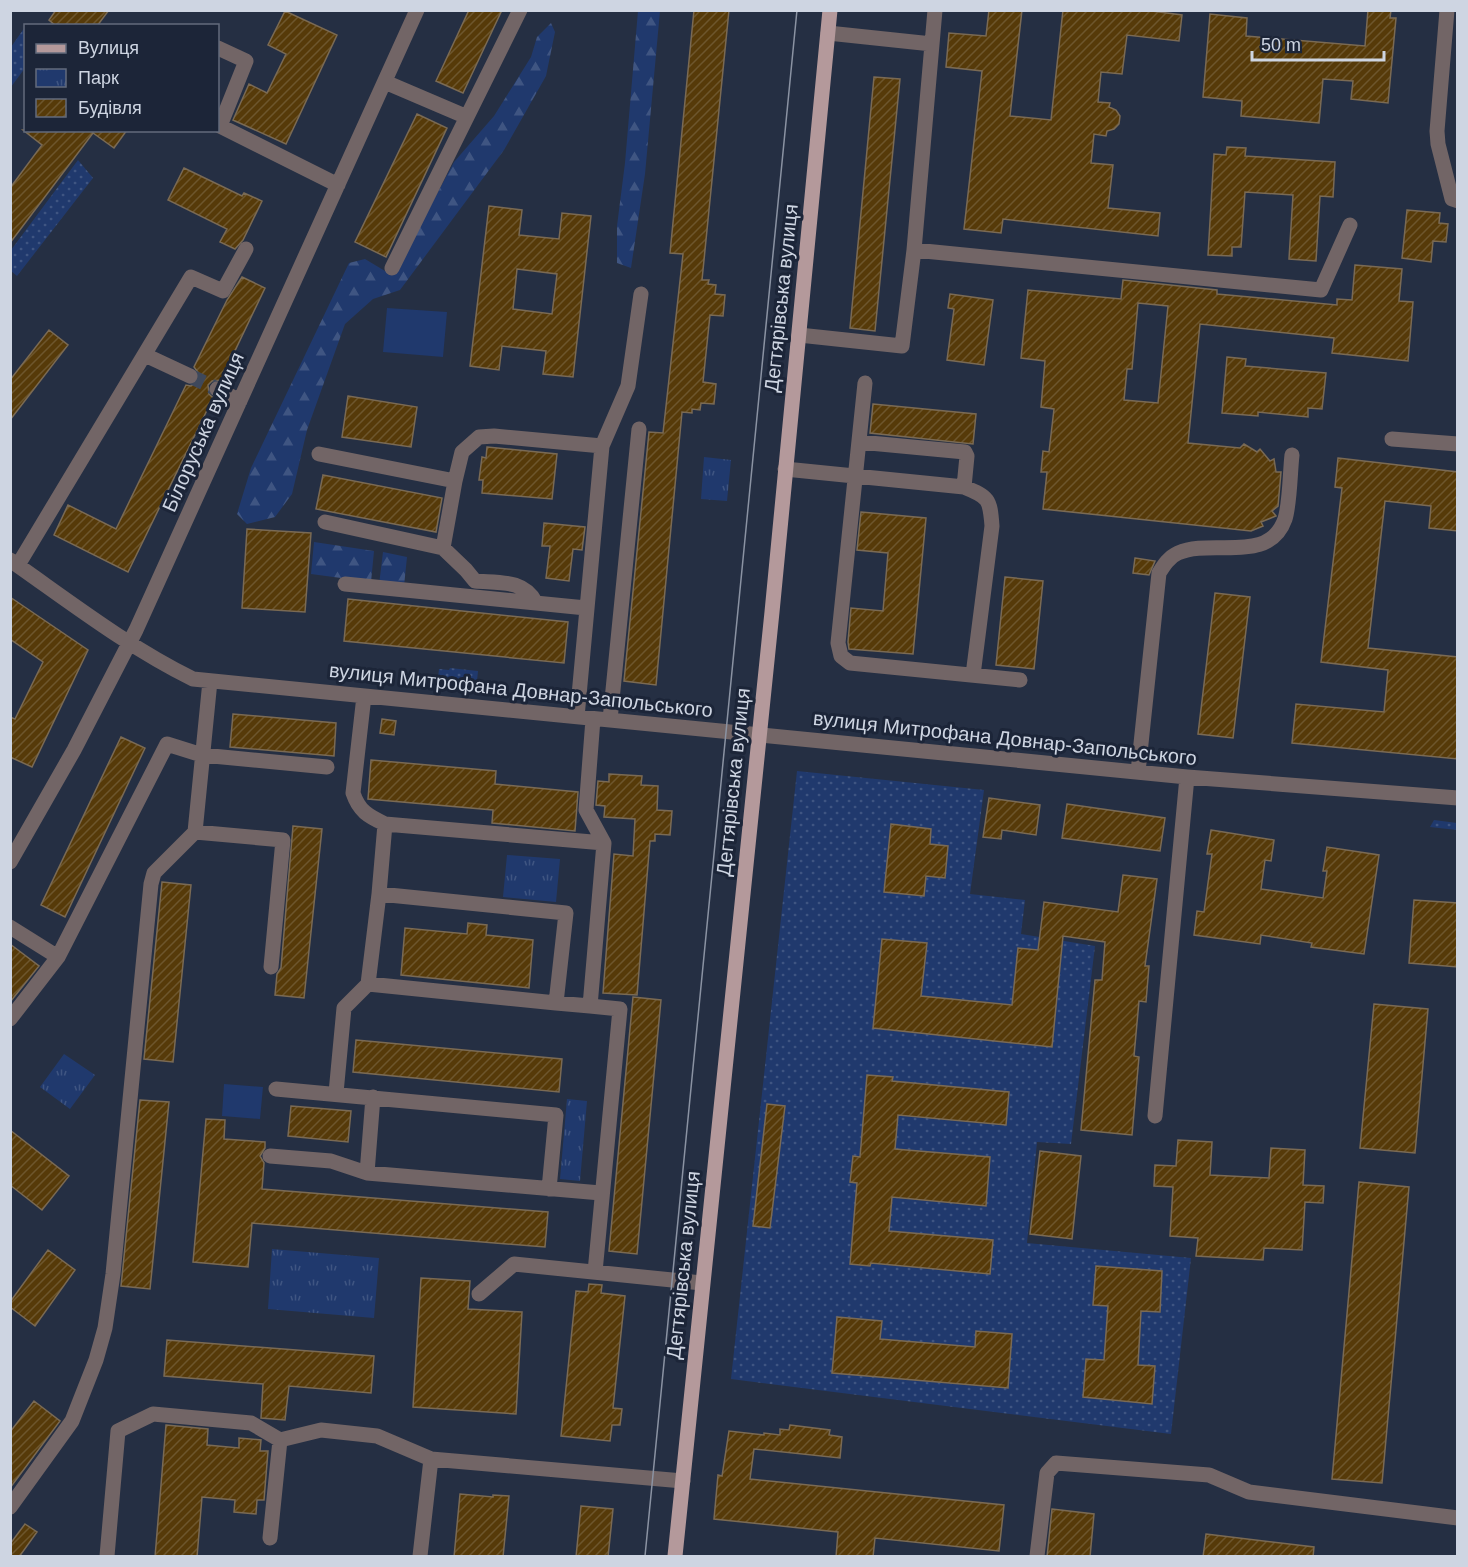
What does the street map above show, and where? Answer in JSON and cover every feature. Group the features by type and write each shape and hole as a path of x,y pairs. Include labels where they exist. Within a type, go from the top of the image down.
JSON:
{"main road":[{"name":"Дегтярівська вулиця","path":"675,1557 830,10"}],"street":[{"name":"Білоруська вулиця","path":"10,862 75,750 130,643 417,10"},
{"path":"392,268 520,10"},
{"path":"799,335 902,346 914,250 935,10"},
{"path":"1447,10 1451,40 1437,137 1452,200 1458,201"},
{"path":"828,33 932,44"},
{"path":"219,48 246,61 220,126 338,184"},
{"path":"385,82 467,117"},
{"path":"914,250 1321,290 1350,225"},
{"path":"14,563 145,355 190,277 223,291 246,249"},
{"path":"577,717 602,446 628,386 641,294"},
{"path":"145,355 190,376"},
{"path":"865,383 838,643 841,656 850,663 1020,680"},
{"path":"217,389 240,401"},
{"path":"610,720 639,429"},
{"path":"443,548 462,452 479,437 494,436 602,446"},
{"path":"1392,439 1458,444"},
{"path":"859,442 965,452 968,456 964,488"},
{"path":"319,454 455,481"},
{"path":"1138,772 1159,573 1166,561 1178,553 1247,547 1264,543 1279,531 1286,517 1292,454"},
{"path":"785,469 964,488 983,495 991,507 992,526 973,675"},
{"path":"325,522 443,548 475,581 518,584 531,594 536,603"},
{"name":"вулиця Митрофана Довнар-Запольського","path":"14,563 112,632 166,666 193,679 1187,777 1458,798"},
{"path":"345,584 586,608"},
{"path":"10,1507 72,1421 96,1360 105,1328 113,1274 151,884 154,873 195,832 210,681"},
{"path":"364,696 353,793 363,814 385,824 604,843"},
{"path":"590,1006 604,843 586,810 593,718"},
{"path":"10,1019 58,957 167,744 202,755 327,767"},
{"path":"1155,1116 1187,777"},
{"path":"336,1094 344,1008 368,984 385,824"},
{"path":"195,832 283,840 271,967"},
{"path":"379,894 566,913 556,1003"},
{"path":"10,927 58,957"},
{"path":"368,984 620,1009 595,1272"},
{"path":"276,1089 555,1115 549,1188"},
{"path":"367,1173 373,1097"},
{"path":"270,1156 331,1161 367,1173 601,1193"},
{"path":"479,1294 514,1264 702,1283"},
{"path":"107,1557 118,1431 153,1414 251,1423 280,1440 321,1430 376,1436 431,1459 683,1481"},
{"path":"270,1538 280,1440"},
{"path":"420,1557 431,1459"},
{"path":"1037,1557 1047,1473 1056,1463 1209,1475 1249,1492 1458,1518"}],"green space":[{"path":"638,11 660,11 645,174 631,268 617,263 617,226 625,163"},
{"path":"551,23 555,32 546,76 504,150 400,290 373,299 345,324 307,430 292,494 275,517 247,524 237,514 251,468 349,263 365,259 385,271 395,272 454,162 494,116 531,57 537,37"},
{"path":"24,28 24,69 11,87 11,47"},
{"path":"78,160 93,178 17,276 11,271 11,250"},
{"path":"387,308 447,312 443,357 383,352"},
{"path":"704,457 731,460 727,501 701,499"},
{"path":"314,542 374,551 371,582 311,574"},
{"path":"383,552 407,557 404,586 379,585"},
{"path":"450,668 478,671 477,681 438,678 439,669 449,670"},
{"path":"797,771 984,790 970,894 1025,900 1021,934 1095,946 1071,1144 1037,1142 1027,1243 1191,1258 1171,1434 731,1379"},
{"path":"1434,820 1457,823 1457,830 1430,827"},
{"path":"507,855 560,859 556,902 503,897"},
{"path":"64,1054 95,1075 70,1109 40,1087"},
{"path":"224,1084 263,1087 260,1119 222,1116"},
{"path":"567,1099 587,1101 580,1181 560,1179"},
{"path":"272,1249 379,1258 374,1318 268,1309"}],"building":[{"path":"56,10 109,10 98,24 54,24 49,20"},
{"path":"469,10 502,10 463,93 436,81"},
{"path":"694,10 729,10 702,280 709,280 708,284 716,285 715,294 725,295 723,316 710,315 703,382 716,384 714,404 701,403 700,410 692,409 692,413 682,412 656,685 624,681 649,432 663,433 683,254 670,253"},
{"path":"989,10 1022,10 1010,116 1051,120 1063,10 1144,10 1182,15 1179,41 1127,35 1122,74 1101,72 1098,102 1110,103 1109,107 1116,110 1120,116 1119,124 1107,131 1106,136 1094,134 1091,163 1113,165 1108,208 1160,213 1158,236 1003,219 1001,233 964,229 982,71 946,67 949,33 986,36"},
{"path":"1368,10 1391,10 1390,18 1396,18 1388,103 1351,99 1353,81 1323,79 1319,123 1241,116 1242,101 1203,97 1210,14 1247,18 1246,36 1365,46"},
{"path":"285,11 337,35 286,144 233,120 249,84 267,93 286,54 268,45"},
{"path":"874,77 900,79 875,331 850,328"},
{"path":"417,114 447,128 386,257 355,242"},
{"path":"26,132 126,132 114,148 93,133 10,243 10,188 42,145"},
{"path":"1227,147 1246,148 1245,156 1335,162 1333,197 1320,196 1316,261 1289,259 1293,195 1245,192 1241,247 1232,247 1232,256 1208,255 1214,154 1226,155"},
{"path":"184,168 242,196 244,193 262,201 243,240 235,249 220,242 227,229 168,200"},
{"path":"489,206 522,210 519,235 559,239 562,213 591,216 573,377 543,374 546,351 502,346 499,370 470,366","holes":["517,269 557,274 552,314 513,309"]},
{"path":"1407,210 1440,213 1439,223 1448,224 1446,242 1433,241 1431,262 1402,258"},
{"path":"1355,265 1402,269 1399,301 1413,302 1408,361 1332,353 1334,338 1200,324 1188,443 1240,448 1244,444 1257,452 1260,449 1270,461 1274,459 1276,472 1281,472 1278,506 1272,511 1276,516 1261,522 1263,526 1251,531 1043,509 1047,472 1041,472 1043,451 1049,452 1054,409 1041,407 1045,361 1021,358 1028,290 1121,299 1123,280 1217,290 1217,294 1337,305 1337,299 1352,300","holes":["1138,303 1168,306 1158,403 1124,400 1127,369 1132,369"]},
{"path":"242,277 265,288 221,380 212,381 208,385 209,394 213,398 128,572 54,535 68,505 116,529 186,385 191,386 199,381 200,375 194,367 227,300"},
{"path":"950,294 993,300 984,365 947,360 954,309 948,308"},
{"path":"49,330 68,345 10,420 10,380"},
{"path":"1227,357 1246,359 1245,366 1326,373 1322,409 1308,408 1308,417 1258,412 1258,416 1222,413"},
{"path":"348,396 417,407 411,447 342,437"},
{"path":"873,404 976,414 973,444 870,433"},
{"path":"487,447 557,454 552,499 482,493 483,480 479,480 482,457 486,458"},
{"path":"1338,458 1458,472 1458,531 1429,528 1431,506 1385,501 1368,648 1458,657 1458,759 1292,743 1296,704 1384,712 1388,670 1321,662 1342,488 1335,487"},
{"path":"323,475 442,498 436,532 316,509"},
{"path":"861,512 926,518 913,654 849,649 851,608 883,611 888,553 857,550"},
{"path":"544,523 585,527 582,550 573,549 569,581 546,578 550,546 542,546"},
{"path":"247,529 311,533 305,612 242,608"},
{"path":"1135,558 1155,561 1149,575 1133,573"},
{"path":"1005,577 1043,581 1034,669 996,665"},
{"path":"1215,593 1250,597 1233,738 1198,734"},
{"path":"10,597 88,650 32,767 10,757 10,717 15,719 43,662 10,639"},
{"path":"348,599 568,622 564,663 344,641"},
{"path":"233,714 336,723 334,756 230,747"},
{"path":"382,719 396,721 394,735 380,733"},
{"path":"121,737 145,748 65,917 41,905"},
{"path":"371,760 496,771 495,784 578,792 575,831 492,823 493,810 368,799"},
{"path":"609,774 642,776 641,785 658,786 657,810 672,811 670,835 655,834 655,841 650,841 637,995 603,993 614,854 633,856 635,819 604,817 605,806 596,805 598,781 609,782"},
{"path":"989,798 1040,805 1036,835 1002,830 1001,839 983,837"},
{"path":"1067,804 1165,818 1160,851 1062,838"},
{"path":"891,824 931,829 930,844 948,846 945,878 926,876 924,896 884,892"},
{"path":"293,826 322,829 304,998 275,995 277,974 281,968"},
{"path":"1211,830 1274,840 1271,861 1265,860 1261,889 1323,898 1327,871 1323,871 1327,847 1379,855 1364,954 1311,947 1312,943 1261,935 1260,944 1194,935 1197,911 1204,912 1212,854 1207,854"},
{"path":"1123,875 1157,879 1145,966 1149,966 1146,1002 1139,1001 1134,1056 1139,1057 1132,1135 1081,1130 1095,980 1102,980 1105,942 1063,936 1052,1047 873,1028 882,939 927,943 921,996 1012,1005 1018,948 1038,950 1044,902 1118,912"},
{"path":"162,882 191,885 173,1062 144,1059"},
{"path":"1414,900 1458,903 1458,967 1409,963"},
{"path":"468,923 487,925 486,935 533,940 529,988 401,975 405,928 467,934"},
{"path":"10,944 39,966 10,1002"},
{"path":"633,997 661,1000 637,1254 609,1251"},
{"path":"1374,1004 1428,1009 1415,1153 1360,1148"},
{"path":"356,1040 562,1059 559,1092 353,1072"},
{"path":"867,1075 893,1077 892,1081 1009,1092 1006,1125 898,1115 895,1149 990,1157 986,1206 892,1197 889,1231 993,1240 990,1274 871,1263 870,1266 850,1264 857,1183 850,1182 853,1156 860,1157"},
{"path":"140,1100 169,1102 150,1289 121,1286"},
{"path":"767,1104 785,1106 770,1228 753,1226"},
{"path":"291,1106 351,1111 348,1142 288,1136"},
{"path":"206,1119 225,1120 224,1139 265,1142 265,1148 260,1156 264,1163 262,1189 548,1212 545,1247 252,1223 248,1267 193,1262"},
{"path":"10,1130 69,1176 42,1210 10,1185"},
{"path":"1178,1140 1212,1142 1210,1175 1269,1178 1271,1148 1305,1150 1303,1185 1324,1186 1323,1203 1305,1202 1302,1250 1264,1248 1263,1260 1196,1256 1198,1238 1170,1236 1173,1187 1154,1186 1155,1165 1176,1166"},
{"path":"1040,1151 1081,1156 1072,1239 1030,1234"},
{"path":"1359,1182 1409,1187 1382,1483 1332,1479"},
{"path":"48,1250 75,1270 35,1326 10,1307 10,1302"},
{"path":"1096,1266 1162,1271 1160,1312 1141,1311 1138,1365 1155,1366 1152,1404 1083,1397 1086,1359 1104,1360 1108,1306 1093,1305"},
{"path":"421,1278 470,1281 468,1309 522,1312 516,1414 413,1407"},
{"path":"589,1284 602,1285 601,1293 625,1296 613,1408 622,1409 620,1425 612,1425 610,1441 561,1436 576,1291 588,1292"},
{"path":"837,1317 882,1321 880,1339 975,1347 976,1331 1012,1334 1008,1388 832,1373"},
{"path":"167,1340 374,1356 371,1393 289,1386 285,1420 261,1418 263,1384 164,1376"},
{"path":"34,1401 60,1421 10,1488 10,1432"},
{"path":"166,1425 208,1429 207,1445 239,1448 239,1438 261,1440 260,1451 268,1451 264,1500 257,1500 256,1514 234,1512 235,1500 202,1497 197,1557 155,1557"},
{"path":"790,1425 830,1430 829,1435 842,1437 840,1458 754,1449 750,1479 1004,1505 999,1551 875,1538 873,1557 836,1557 838,1532 714,1519 718,1475 722,1476 729,1431 780,1435 780,1429 789,1430"},
{"path":"460,1494 509,1496 503,1557 454,1557"},
{"path":"581,1506 613,1509 608,1557 576,1557"},
{"path":"1052,1509 1094,1514 1090,1557 1047,1557"},
{"path":"25,1524 37,1532 19,1557 10,1557 10,1544"},
{"path":"1206,1534 1314,1547 1313,1557 1203,1557"}],"tunnel":[{"path":"190,376 217,389"}],"tram line":[{"path":"645,1556 797,10"}]}
